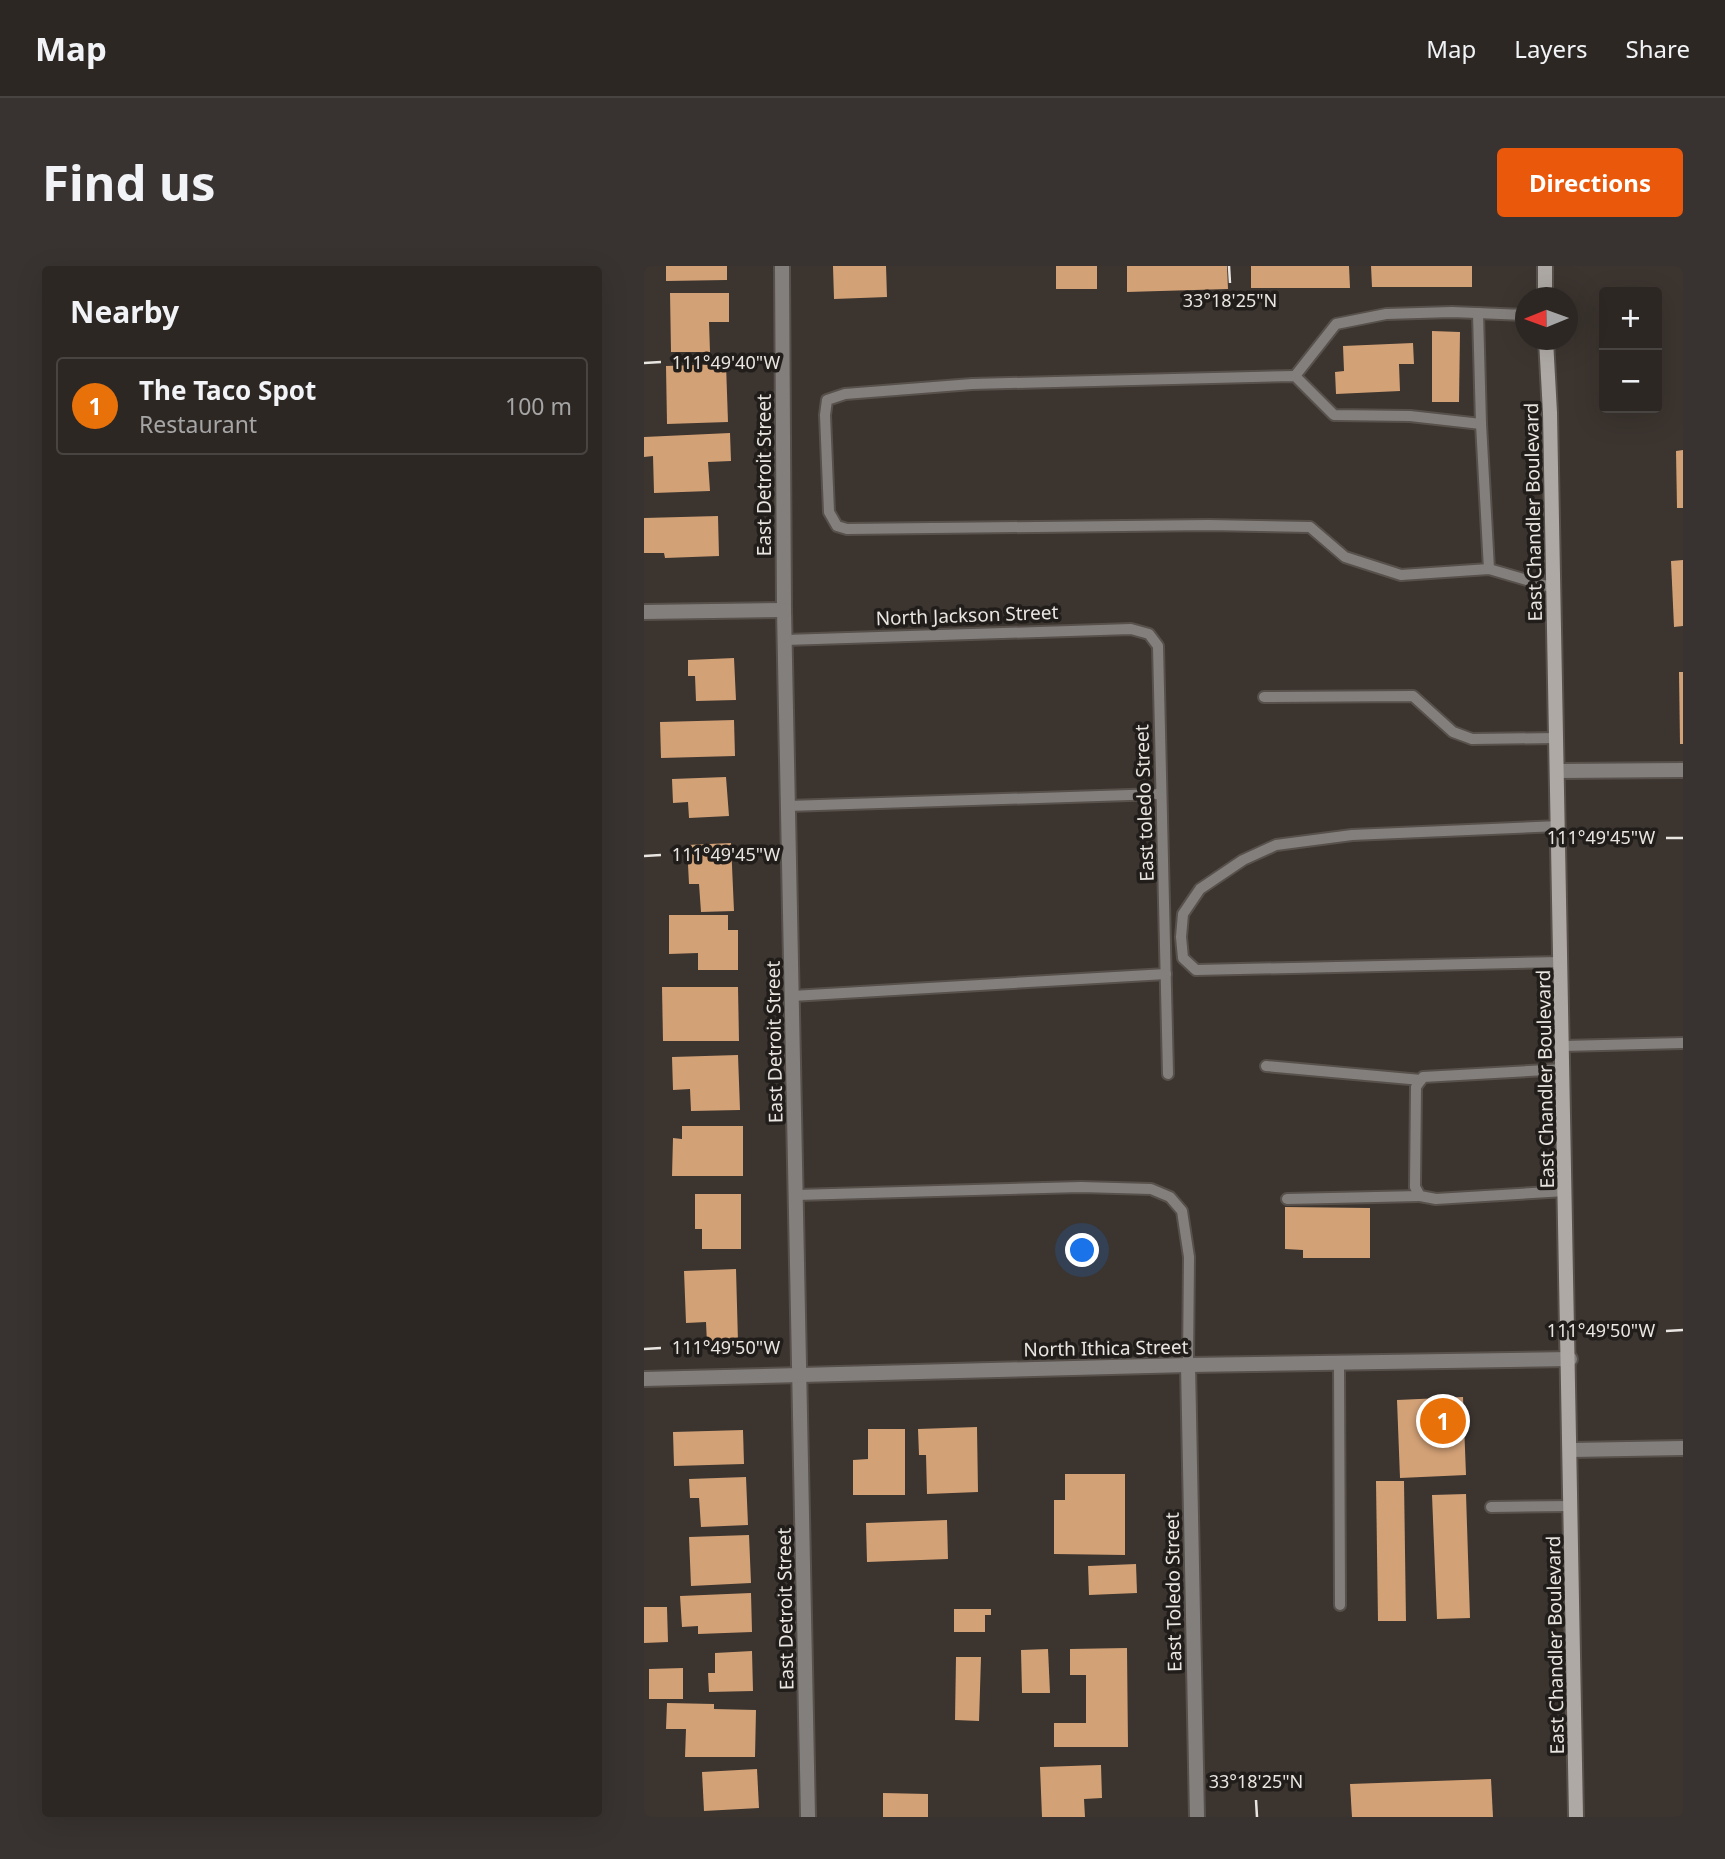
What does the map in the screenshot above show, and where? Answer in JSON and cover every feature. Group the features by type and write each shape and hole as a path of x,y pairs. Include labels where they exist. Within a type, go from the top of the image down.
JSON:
{"main road":[{"path":"1545,266 1545,287"},
{"name":"East Chandler Boulevard","path":"1547,350 1570,1359 1576,1817"}],"street":[{"name":"East Detroit Street","path":"782,266 784,610 808,1817"},
{"path":"644,612 784,610"},
{"path":"1558,771 1683,770"},
{"name":"North Ithica Street","path":"644,1379 1570,1359"},
{"name":"East Toledo Street","path":"1188,1366 1197,1817"},
{"path":"1571,1450 1683,1448"}],"lane":[{"path":"1478,313 1489,569"},
{"path":"1294,376 1336,324 1386,314 1515,315"},
{"path":"1481,424 1410,416 1334,415 1294,376 972,384 845,394 827,400 825,415 829,512 836,526 847,529 1195,525 1310,527 1345,557 1401,575 1489,569 1553,588"},
{"name":"North Jackson Street","path":"785,640 1131,629 1149,634"},
{"name":"East toledo Street","path":"1149,634 1158,646 1168,1074"},
{"path":"1264,697 1413,696 1453,732 1472,739 1557,738"},
{"path":"788,806 1160,794"},
{"path":"1559,826 1352,835 1276,845 1243,859 1200,889 1184,914 1181,937 1183,958 1196,970 1561,962"},
{"path":"792,996 1166,974"},
{"path":"1563,1046 1683,1043"},
{"path":"1266,1066 1421,1080"},
{"path":"1420,1196 1415,1186 1416,1087 1423,1077 1564,1069"},
{"path":"796,1195 1081,1187 1151,1189 1170,1197 1181,1211 1189,1257 1188,1366"},
{"path":"1287,1199 1420,1196 1436,1199 1566,1191"},
{"path":"1339,1363 1340,1605"},
{"path":"1490,1507 1572,1506"}],"building":[{"path":"666,266 727,266 727,280 666,281"},
{"path":"833,266 886,266 887,297 834,299"},
{"path":"1056,266 1097,266 1097,289 1056,289"},
{"path":"1127,266 1227,266 1228,289 1127,292"},
{"path":"1251,266 1349,266 1350,288 1251,288"},
{"path":"1371,266 1472,266 1472,287 1372,287"},
{"path":"670,293 729,293 729,322 709,322 710,352 671,352"},
{"path":"1432,331 1460,332 1459,402 1432,402"},
{"path":"1413,343 1414,364 1399,364 1400,391 1336,394 1335,372 1344,371 1343,346"},
{"path":"726,364 728,422 667,424 666,366"},
{"path":"730,433 731,461 708,462 710,491 654,493 653,456 644,457 644,437"},
{"path":"1683,450 1683,508 1677,508 1676,451"},
{"path":"718,516 719,556 665,558 664,553 644,553 644,518"},
{"path":"1683,560 1683,626 1674,627 1671,561"},
{"path":"734,658 736,700 696,701 695,676 688,676 688,660"},
{"path":"1679,672 1683,672 1683,744 1680,744"},
{"path":"734,720 735,756 661,758 660,722"},
{"path":"726,777 729,816 689,818 688,802 673,803 672,779"},
{"path":"731,843 734,911 701,912 699,884 689,884 687,845"},
{"path":"669,915 728,915 728,930 738,930 738,970 698,970 698,953 669,954"},
{"path":"662,987 738,987 739,1041 663,1041"},
{"path":"738,1055 740,1110 691,1111 690,1089 673,1090 672,1057"},
{"path":"682,1126 743,1126 743,1176 672,1176 673,1138 682,1139"},
{"path":"695,1194 741,1194 741,1249 702,1249 702,1229 695,1229"},
{"path":"1285,1207 1370,1208 1370,1258 1303,1258 1303,1250 1285,1249"},
{"path":"736,1269 738,1342 707,1344 706,1322 686,1323 684,1271"},
{"path":"1463,1397 1466,1475 1400,1478 1397,1400"},
{"path":"977,1427 978,1492 927,1494 926,1455 919,1455 918,1429"},
{"path":"868,1429 905,1429 905,1495 853,1495 853,1460 868,1459"},
{"path":"743,1430 744,1464 674,1466 673,1432"},
{"path":"1065,1474 1125,1474 1125,1555 1054,1554 1054,1500 1065,1500"},
{"path":"746,1477 748,1525 701,1527 699,1498 690,1498 689,1479"},
{"path":"1376,1481 1404,1481 1406,1621 1378,1621"},
{"path":"1466,1494 1470,1618 1437,1619 1432,1495"},
{"path":"947,1520 948,1559 867,1562 866,1523"},
{"path":"749,1535 751,1583 691,1586 689,1537"},
{"path":"1136,1564 1137,1593 1089,1595 1088,1566"},
{"path":"751,1593 752,1632 698,1634 698,1626 682,1627 680,1596"},
{"path":"644,1607 667,1607 668,1642 644,1643"},
{"path":"954,1609 991,1609 991,1615 985,1615 985,1632 954,1632"},
{"path":"1127,1648 1128,1747 1054,1747 1054,1723 1086,1723 1086,1675 1070,1675 1070,1649"},
{"path":"1048,1649 1050,1693 1022,1693 1021,1650"},
{"path":"752,1651 753,1691 709,1692 708,1673 715,1673 715,1653"},
{"path":"956,1657 981,1657 979,1721 955,1720"},
{"path":"683,1668 683,1699 649,1699 649,1669"},
{"path":"667,1703 714,1704 714,1709 756,1710 755,1757 685,1757 686,1729 666,1729"},
{"path":"1101,1765 1102,1798 1084,1799 1085,1817 1042,1817 1040,1767"},
{"path":"757,1769 759,1808 704,1811 702,1772"},
{"path":"1491,1779 1493,1817 1352,1817 1350,1784"},
{"path":"883,1793 928,1794 928,1817 883,1817"}],"place":[{"name":"The Taco Spot","path":"1443,1421"}]}
